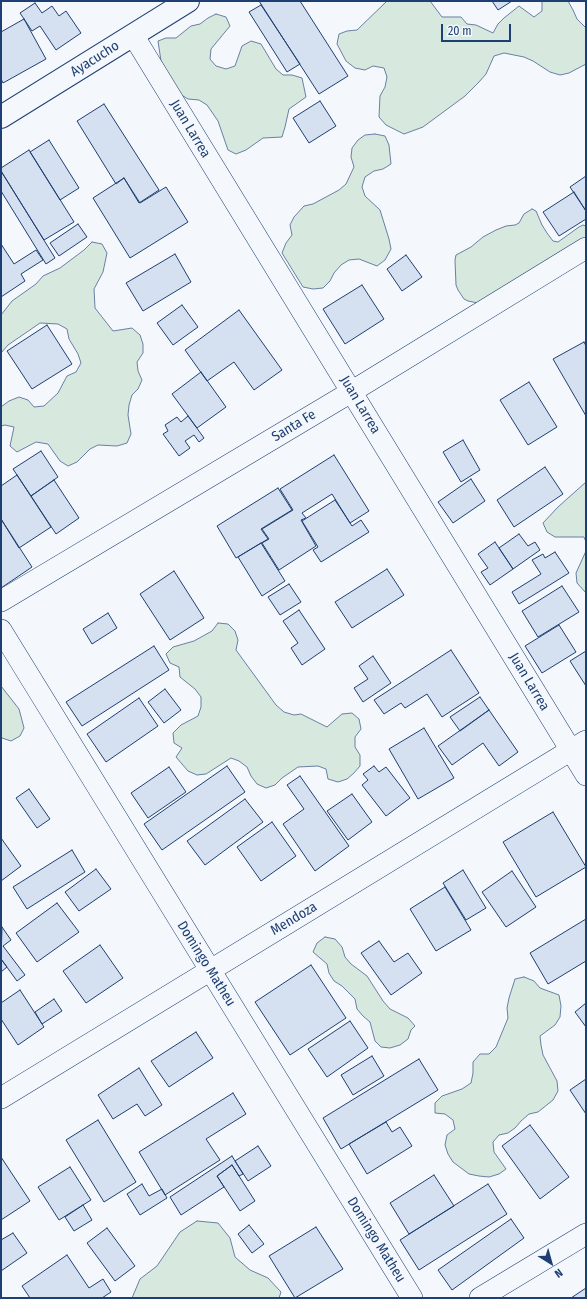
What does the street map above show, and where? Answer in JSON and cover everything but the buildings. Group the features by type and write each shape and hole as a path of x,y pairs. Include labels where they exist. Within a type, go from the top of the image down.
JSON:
{"street":[{"name":"Ayacucho","path":"1,117 188,1"},
{"name":"Juan Larrea","path":"133,35 351,392 578,745 586,775"},
{"name":"Santa Fe","path":"1,601 351,392 586,248"},
{"name":"Domingo Matheu","path":"1,630 412,1298"},
{"name":"Mendoza","path":"1,1098 578,745"},
{"path":"480,1298 586,1234"}],"shaded area":[{"path":"387,1 430,1 442,17 461,17 467,24 476,25 493,33 498,24 519,6 534,17 542,11 542,1 568,1 577,19 586,28 586,64 569,73 560,75 550,72 524,57 504,53 494,56 486,74 465,96 423,127 404,134 386,125 379,117 380,96 385,87 387,77 384,68 373,66 365,70 355,68 346,61 337,44 339,34 357,30"},
{"path":"216,14 226,17 230,26 211,49 210,59 216,66 226,69 235,66 242,46 251,41 261,44 276,69 283,75 292,75 302,78 306,97 289,109 282,137 263,138 246,150 236,154 228,150 218,121 207,105 199,100 188,99 180,94 161,61 158,41 166,38 176,38 191,26 200,24"},
{"path":"375,134 385,136 389,145 391,164 383,169 374,171 365,177 362,187 365,196 380,210 391,249 385,260 377,266 359,259 349,260 341,265 323,288 313,289 303,287 282,253 286,243 292,235 290,225 294,217 304,206 313,204 339,190 346,184 354,167 351,157 352,148 358,140 365,135"},
{"path":"532,209 536,211 542,225 553,241 558,242 583,225 586,226 586,241 478,303 464,299 456,285 456,255 496,230 519,223 524,214"},
{"path":"92,242 102,244 107,253 103,272 94,289 95,308 113,331 132,328 140,335 143,344 143,353 137,362 138,371 142,380 138,389 132,395 129,405 128,415 131,434 127,443 117,446 98,445 90,449 77,462 68,466 60,461 48,444 36,442 17,452 10,446 14,427 5,425 1,426 1,407 9,401 19,397 28,400 34,407 44,406 58,393 67,376 76,372 81,363 78,354 69,339 67,329 58,324 40,323 8,345 1,353 1,315 12,301 36,284 43,276 60,268"},
{"path":"586,482 586,542 584,537 555,537 547,532 543,523 558,507"},
{"path":"586,551 586,593 577,583 576,573"},
{"path":"218,623 228,624 235,631 238,640 236,650 276,705 284,712 294,715 301,714 327,727 342,714 352,713 359,719 361,729 355,737 355,747 360,755 360,766 354,773 347,779 338,782 328,779 326,769 318,766 298,767 275,785 266,788 257,784 247,767 239,761 231,758 206,774 197,775 188,771 176,757 182,748 174,743 173,733 181,725 198,716 201,707 201,697 195,689 180,677 179,667 170,663 166,654 173,647 194,641 212,631"},
{"path":"1,686 19,709 24,728 20,736 11,741 2,738 1,736"},
{"path":"325,937 335,939 342,947 345,957 351,964 367,976 390,1009 408,1018 415,1026 411,1030 408,1039 400,1045 390,1048 381,1047 375,1041 370,1022 357,1009 355,999 342,986 334,981 329,973 327,964 313,952 317,943"},
{"path":"524,977 534,981 540,988 559,995 561,1006 560,1017 555,1025 540,1036 543,1055 557,1081 558,1091 553,1100 538,1112 529,1114 515,1128 508,1133 499,1135 493,1142 494,1152 506,1169 499,1174 489,1177 469,1174 453,1162 448,1154 445,1145 447,1135 455,1129 453,1120 445,1114 435,1113 435,1103 442,1096 462,1089 471,1083 473,1062 480,1054 489,1054 496,1047 508,1018 507,1008 515,979"},
{"path":"197,1221 218,1223 230,1238 235,1257 250,1270 268,1278 281,1292 279,1298 132,1298 140,1279 157,1266 180,1232"}]}
